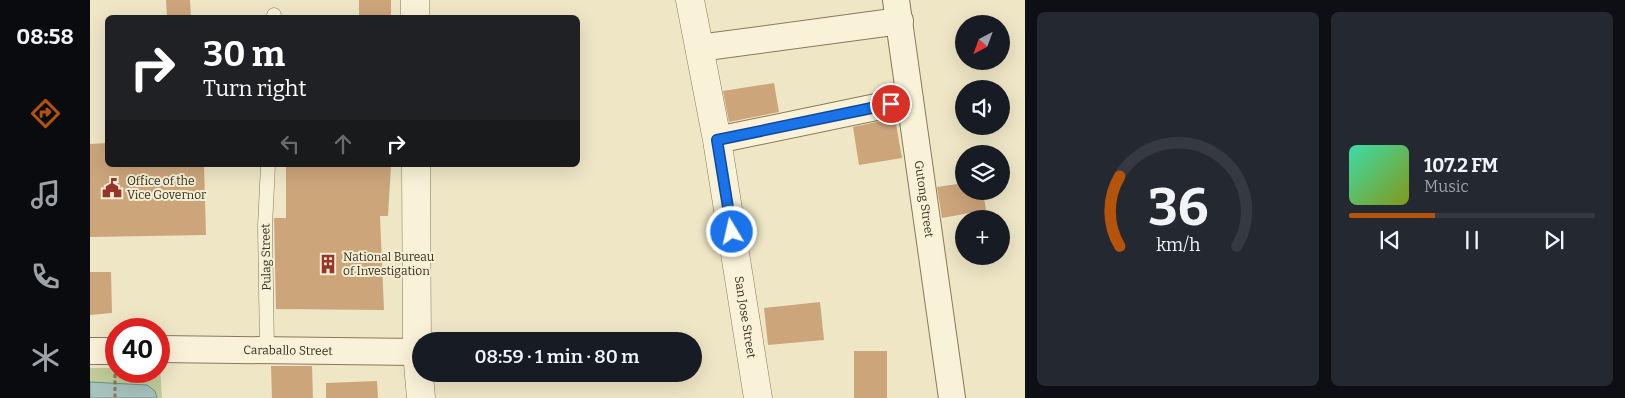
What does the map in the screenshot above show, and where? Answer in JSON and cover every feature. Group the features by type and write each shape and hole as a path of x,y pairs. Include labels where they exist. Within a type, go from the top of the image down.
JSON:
{"street":[{"path":"415,0 415,15"},
{"name":"San Jose Street","path":"690,0 717,140 758,398"},
{"path":"699,48 898,10"},
{"name":"Gutong Street","path":"898,10 952,398"},
{"path":"717,140 910,100"},
{"path":"416,167 417,332"},
{"name":"Caraballo Street","path":"170,349 412,352"},
{"path":"90,351 105,355"},
{"path":"422,382 425,398"}],"lane":[{"name":"Pulag Street","path":"267,349 265,226 268,167"}],"path":[{"path":"115,383 115,398"}],"green space":[{"path":"90,368 105,368 105,383 161,383 162,398 90,398"}],"water":[{"path":"90,382 147,385 155,391 157,398 90,398"}],"building":[{"path":"166,0 190,0 191,15 167,15"},
{"path":"359,0 391,0 391,15 359,15"},
{"path":"774,83 779,112 729,122 723,91"},
{"path":"895,118 902,158 859,165 853,127"},
{"path":"105,143 105,167 204,167 206,235 90,237 90,144"},
{"name":"National Bureau of Investigation","path":"286,167 391,167 388,216 380,216 384,310 276,309 274,218 286,218"},
{"path":"955,184 955,200 984,200 986,210 955,210 955,216 942,218 937,187"},
{"path":"90,272 111,272 112,313 90,315"},
{"path":"820,302 824,340 768,345 764,308"},
{"path":"854,351 887,351 887,398 854,398"},
{"path":"271,366 312,366 313,398 272,398"},
{"path":"377,381 378,398 326,398 326,383"}],"place":[{"name":"Office of the Vice Governor","path":"112,188"},
{"name":"National Bureau of Investigation","path":"328,264"}],"route":[{"path":"732,232 717,140 891,104"}]}
